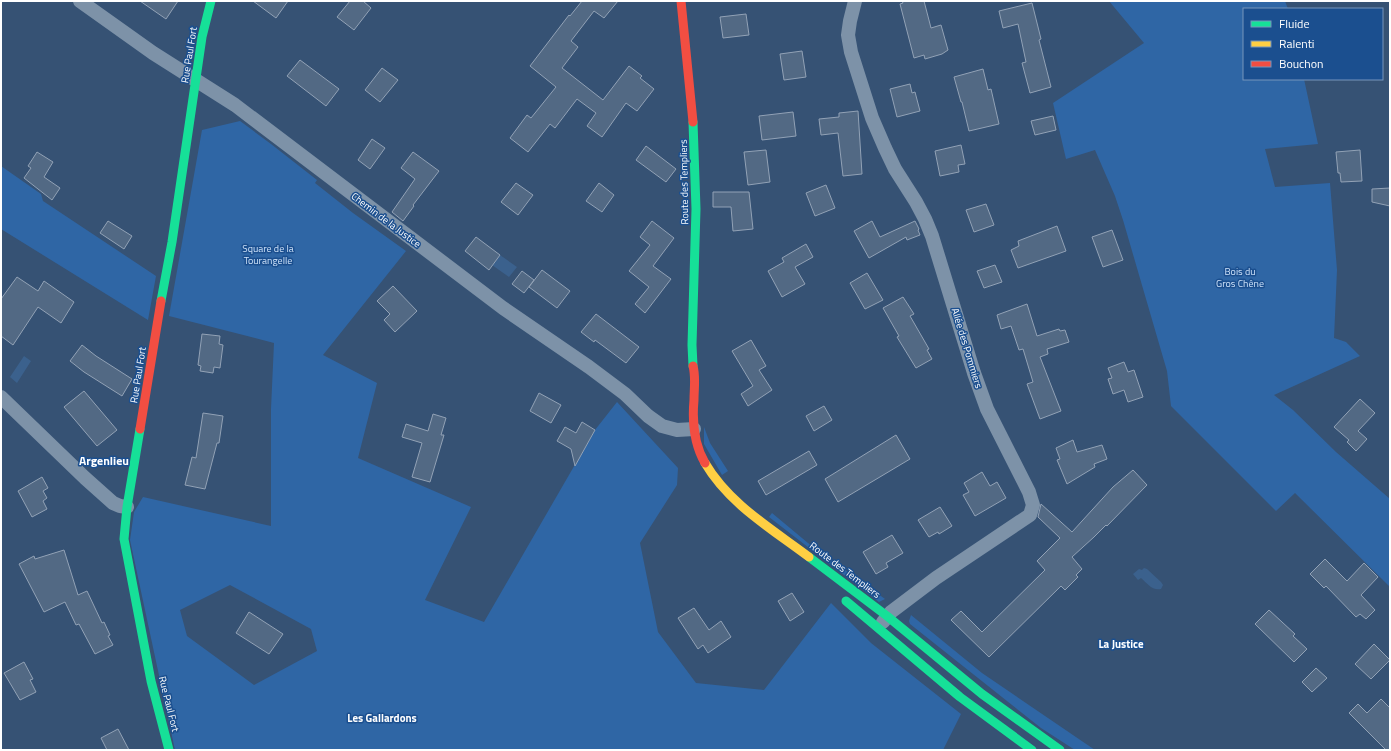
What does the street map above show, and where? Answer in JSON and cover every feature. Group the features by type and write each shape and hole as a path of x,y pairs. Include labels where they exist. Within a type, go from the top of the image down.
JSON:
{"main road":[{"name":"Rue Paul Fort","path":"169,750 151,681 124,539 127,507 172,242 202,37 211,1"},
{"name":"Route des Templiers","path":"681,1 689,75 696,177 696,281 692,345 692,363 695,376 693,407 685,428 696,441 699,451 720,485 740,505 888,616 982,694 1060,750"},
{"name":"Route des Templiers","path":"686,374 692,363"},
{"path":"728,505 766,537"},
{"path":"842,597 900,648 981,714 1032,750"}],"street":[{"name":"Chemin de la Justice","path":"80,1 153,54 235,105 503,308 589,367 625,394 662,426 677,430 685,428"},
{"name":"Allée des Pommiers","path":"855,1 848,35 851,52 872,118 895,169 925,219 932,236 974,373 987,409 1033,505 1030,515 936,578 891,612 878,628"},
{"path":"1,397 113,503 127,507"}],"green space":[{"name":"Bois du Gros Chêne","path":"1109,1 1285,1 1288,8 1243,8 1243,80 1304,80 1318,144 1265,149 1275,187 1330,183 1337,270 1334,338 1346,342 1360,356 1274,395 1293,410 1336,452 1390,499 1390,587 1295,493 1276,511 1171,406 1167,371 1115,196 1095,150 1066,159 1053,103 1144,43"},
{"name":"Square de la Tourangelle","path":"240,121 317,180 315,183 353,213 406,251 323,355 377,383 358,458 471,507 425,600 484,622 595,430 617,402 678,468 677,485 640,543 658,632 696,683 764,690 831,603 871,643 961,714 943,750 175,750 130,540 134,512 143,497 271,526 271,409 274,343 169,316 202,130","holes":["230,585 311,629 317,651 254,685 187,636 180,610"]},
{"path":"1,166 41,194 43,201 156,276 148,320 1,229"},
{"path":"704,427 710,443 728,471 722,475 704,444"},
{"path":"772,513 808,543 885,599 879,602 769,517"},
{"path":"911,615 982,673 1095,750 1075,750 1041,728 910,624 909,621"}],"shaded area":[{"path":"500,255 517,267 509,277 492,265"},
{"path":"24,356 31,361 17,383 10,377"},
{"path":"1144,568 1161,582 1163,585 1161,589 1152,588 1141,578 1138,580 1133,574 1139,569 1142,570"}],"building":[{"path":"140,1 178,1 166,19"},
{"path":"253,1 288,1 276,18"},
{"path":"350,1 363,1 371,8 354,30 337,17"},
{"path":"582,1 618,1 604,18 594,11 571,41 578,47 562,68 603,100 629,66 642,76 640,78 654,89 637,111 626,103 602,137 587,126 596,113 577,99 555,128 550,124 528,152 510,138 527,115 531,118 556,87 530,66 569,15 570,16"},
{"path":"902,1 924,1 931,28 941,25 948,50 942,54 925,59 924,55 914,58 900,4 903,3"},
{"path":"1032,3 1041,39 1039,40 1051,87 1030,93 1022,63 1026,62 1018,24 1003,28 999,11"},
{"path":"746,14 749,35 723,38 720,17"},
{"path":"802,51 806,77 784,80 780,54"},
{"path":"300,60 339,89 326,106 287,76"},
{"path":"382,68 398,80 380,102 365,90"},
{"path":"983,69 988,90 991,89 999,124 969,131 954,77"},
{"path":"910,84 912,93 915,92 920,111 897,117 890,89"},
{"path":"858,111 862,174 843,176 838,133 821,135 819,119 839,117 839,113"},
{"path":"793,112 796,136 762,140 759,116"},
{"path":"1053,116 1056,130 1035,135 1031,121"},
{"path":"372,139 385,148 370,169 358,160"},
{"path":"961,145 965,164 958,165 959,172 940,176 935,151"},
{"path":"646,146 676,169 666,182 636,160"},
{"path":"766,150 770,182 748,185 744,152"},
{"path":"1360,150 1362,181 1341,182 1340,173 1338,173 1336,152"},
{"path":"37,152 53,162 44,177 60,188 52,200 24,178 31,168 28,166"},
{"path":"413,152 439,171 413,205 414,206 403,221 392,212 415,179 401,168"},
{"path":"516,183 533,195 518,215 501,202"},
{"path":"599,183 614,195 602,212 586,201"},
{"path":"826,185 835,208 815,216 806,193"},
{"path":"1390,188 1390,206 1372,202 1372,189"},
{"path":"713,192 749,192 753,229 733,231 731,207 713,207"},
{"path":"986,204 994,225 974,232 966,210"},
{"path":"108,221 132,236 124,249 100,233"},
{"path":"652,221 674,238 653,266 671,279 645,313 635,304 649,287 629,271 650,245 640,237"},
{"path":"872,221 880,237 915,221 920,235 907,240 906,237 869,258 854,231"},
{"path":"1057,226 1066,251 1018,268 1011,250 1019,246 1018,241"},
{"path":"1112,230 1123,260 1103,267 1092,237"},
{"path":"476,237 500,255 489,270 465,251"},
{"path":"806,244 813,257 795,267 805,284 782,297 768,271 784,262 782,258"},
{"path":"995,265 1002,282 984,288 977,271"},
{"path":"542,270 570,291 557,308 529,287"},
{"path":"522,271 534,280 524,293 512,284"},
{"path":"867,273 883,300 865,309 850,283"},
{"path":"17,277 38,291 44,281 74,302 61,323 38,307 13,345 1,336 1,299"},
{"path":"393,286 417,311 395,332 384,320 390,314 377,301"},
{"path":"903,297 914,314 910,316 929,349 927,350 932,359 916,368 897,337 899,336 883,308"},
{"path":"1027,304 1037,336 1059,329 1060,331 1065,330 1069,342 1047,349 1048,354 1040,357 1061,411 1040,419 1027,384 1033,382 1023,349 1019,350 1011,326 1001,329 997,315"},
{"path":"596,314 639,347 626,363 595,340 594,342 581,332"},
{"path":"202,334 220,336 219,344 223,345 220,368 214,367 213,373 200,371 201,366 198,365"},
{"path":"751,340 766,366 759,370 772,390 748,406 741,394 753,386 732,351"},
{"path":"82,345 96,356 132,379 122,396 84,372 70,361"},
{"path":"1124,362 1128,372 1134,370 1143,397 1128,402 1124,390 1113,394 1108,379 1112,378 1108,368"},
{"path":"84,391 117,430 97,446 64,407"},
{"path":"539,393 561,405 551,423 530,411"},
{"path":"1360,399 1375,413 1358,431 1367,439 1356,451 1347,442 1349,440 1334,427"},
{"path":"824,406 832,420 814,431 806,416"},
{"path":"203,413 223,416 219,443 217,443 205,489 185,485 192,457 196,458"},
{"path":"433,414 446,418 441,435 444,435 430,482 412,477 422,443 402,437 406,424 428,431"},
{"path":"582,422 595,430 575,466 571,449 557,441 565,427 576,433"},
{"path":"896,435 910,459 838,502 825,479"},
{"path":"1073,440 1077,452 1102,445 1107,459 1094,464 1095,467 1067,484 1057,460 1060,459 1056,448"},
{"path":"809,451 817,465 766,495 758,481"},
{"path":"1133,470 1147,485 1107,526 1106,525 1072,557 1082,569 1076,575 1078,577 1065,590 1061,586 989,657 951,620 961,611 982,632 1045,570 1037,561 1060,538 1038,517 1041,504 1072,532 1113,487"},
{"path":"982,472 990,486 997,482 1006,498 975,516 963,495 969,492 964,483"},
{"path":"42,477 48,488 43,491 47,498 43,501 47,509 32,517 18,491"},
{"path":"940,507 952,526 939,534 938,532 929,537 918,520"},
{"path":"892,535 903,553 886,563 888,567 876,574 863,552"},
{"path":"64,550 78,595 87,591 102,623 104,622 110,635 108,636 113,645 95,654 79,624 76,625 65,602 44,612 19,564 34,556 35,559"},
{"path":"1325,559 1347,581 1364,563 1378,577 1361,595 1375,610 1366,619 1360,614 1356,617 1326,586 1324,588 1310,574"},
{"path":"792,593 804,612 790,621 778,601"},
{"path":"694,608 709,630 721,621 731,637 708,653 703,645 698,649 678,618"},
{"path":"1269,610 1295,634 1293,636 1307,649 1294,662 1255,624"},
{"path":"249,612 283,634 269,654 236,633"},
{"path":"1374,644 1390,660 1371,679 1355,664"},
{"path":"24,662 33,679 30,680 36,692 20,700 4,673"},
{"path":"1316,668 1327,678 1312,692 1302,682"},
{"path":"1381,699 1390,708 1390,750 1386,750 1349,713 1358,704 1367,713"},
{"path":"118,729 129,750 107,750 101,738"}],"traffic: fast":[{"path":"161,301 172,242 202,37 211,1"},
{"path":"693,122 696,209 692,345 693,366"},
{"path":"140,429 127,507 124,539 151,681 169,750"},
{"path":"809,557 887,616 982,694 1060,750"},
{"path":"846,601 960,697 1032,750"}],"traffic: slow":[{"path":"705,463 726,491 752,515 809,557"}],"traffic: jam":[{"path":"681,1 693,122"},
{"path":"140,429 161,301"},
{"path":"693,366 695,378 693,416 695,433 698,448 705,463"}],"district":[{"name":"Argenlieu","path":"104,460"},
{"name":"La Justice","path":"1121,644"},
{"name":"Les Gallardons","path":"382,718"}]}
